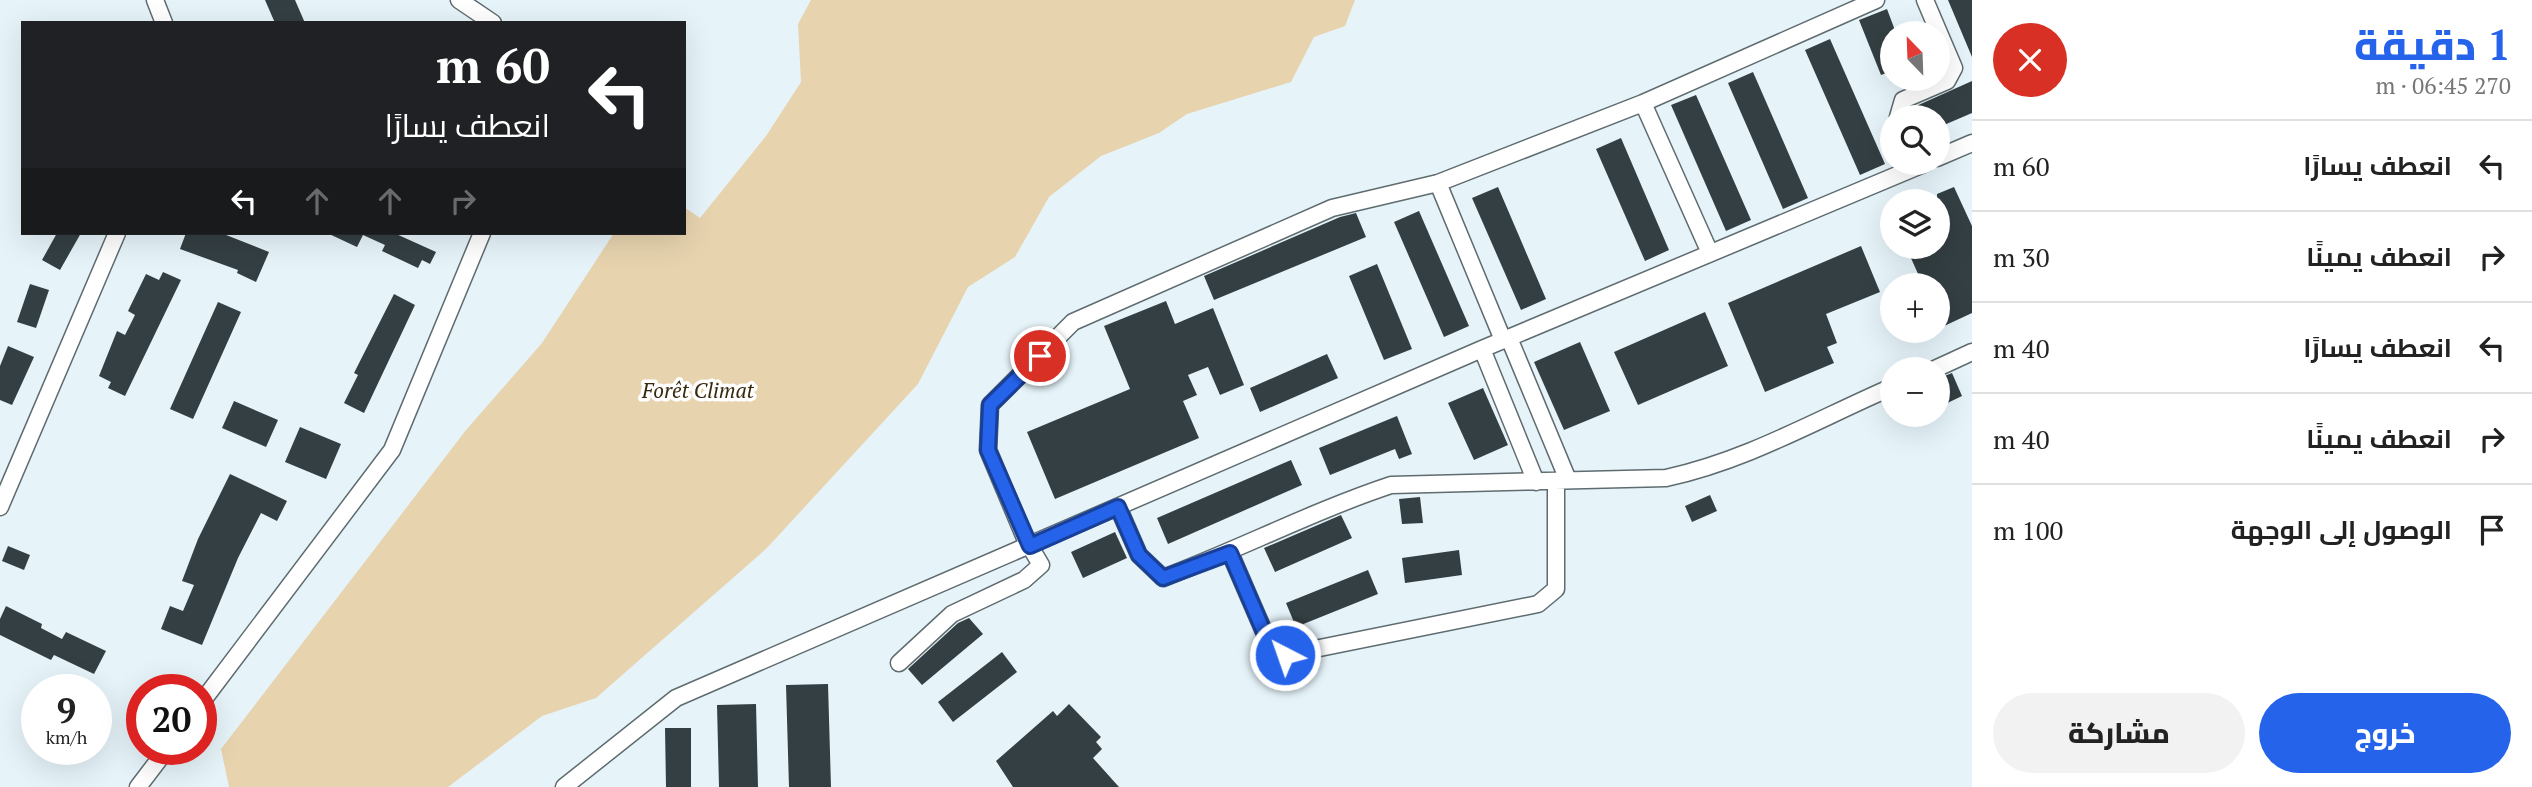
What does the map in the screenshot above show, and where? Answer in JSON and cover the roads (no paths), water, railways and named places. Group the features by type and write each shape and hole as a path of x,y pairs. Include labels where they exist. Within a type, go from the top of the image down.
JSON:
{"street":[{"path":"155,0 163,21"},
{"path":"459,0 490,21"},
{"path":"899,663 952,614 1024,580 1041,565 988,450 990,405 1073,322 1332,208 1438,183 1643,103 1876,0"},
{"path":"1902,105 1903,100 1947,80 1954,68 1925,0"},
{"path":"1643,103 1710,253"},
{"path":"1950,152 1972,143"},
{"path":"564,787 676,698 1482,349 1893,175"},
{"path":"1230,553 1271,648 1285,655 1538,604 1556,589 1562,481 1506,339 1438,183"},
{"path":"0,507 116,235"},
{"path":"217,682 392,450 481,235"},
{"path":"1482,349 1536,482"},
{"path":"1950,362 1972,352"},
{"path":"1118,507 1139,555 1163,578 1230,553 1351,498 1391,485 1666,478 1700,471 1773,445 1823,416 1880,392"},
{"path":"138,787 155,765"}],"park label":[{"name":"Forêt Climat","path":"698,390"}]}
